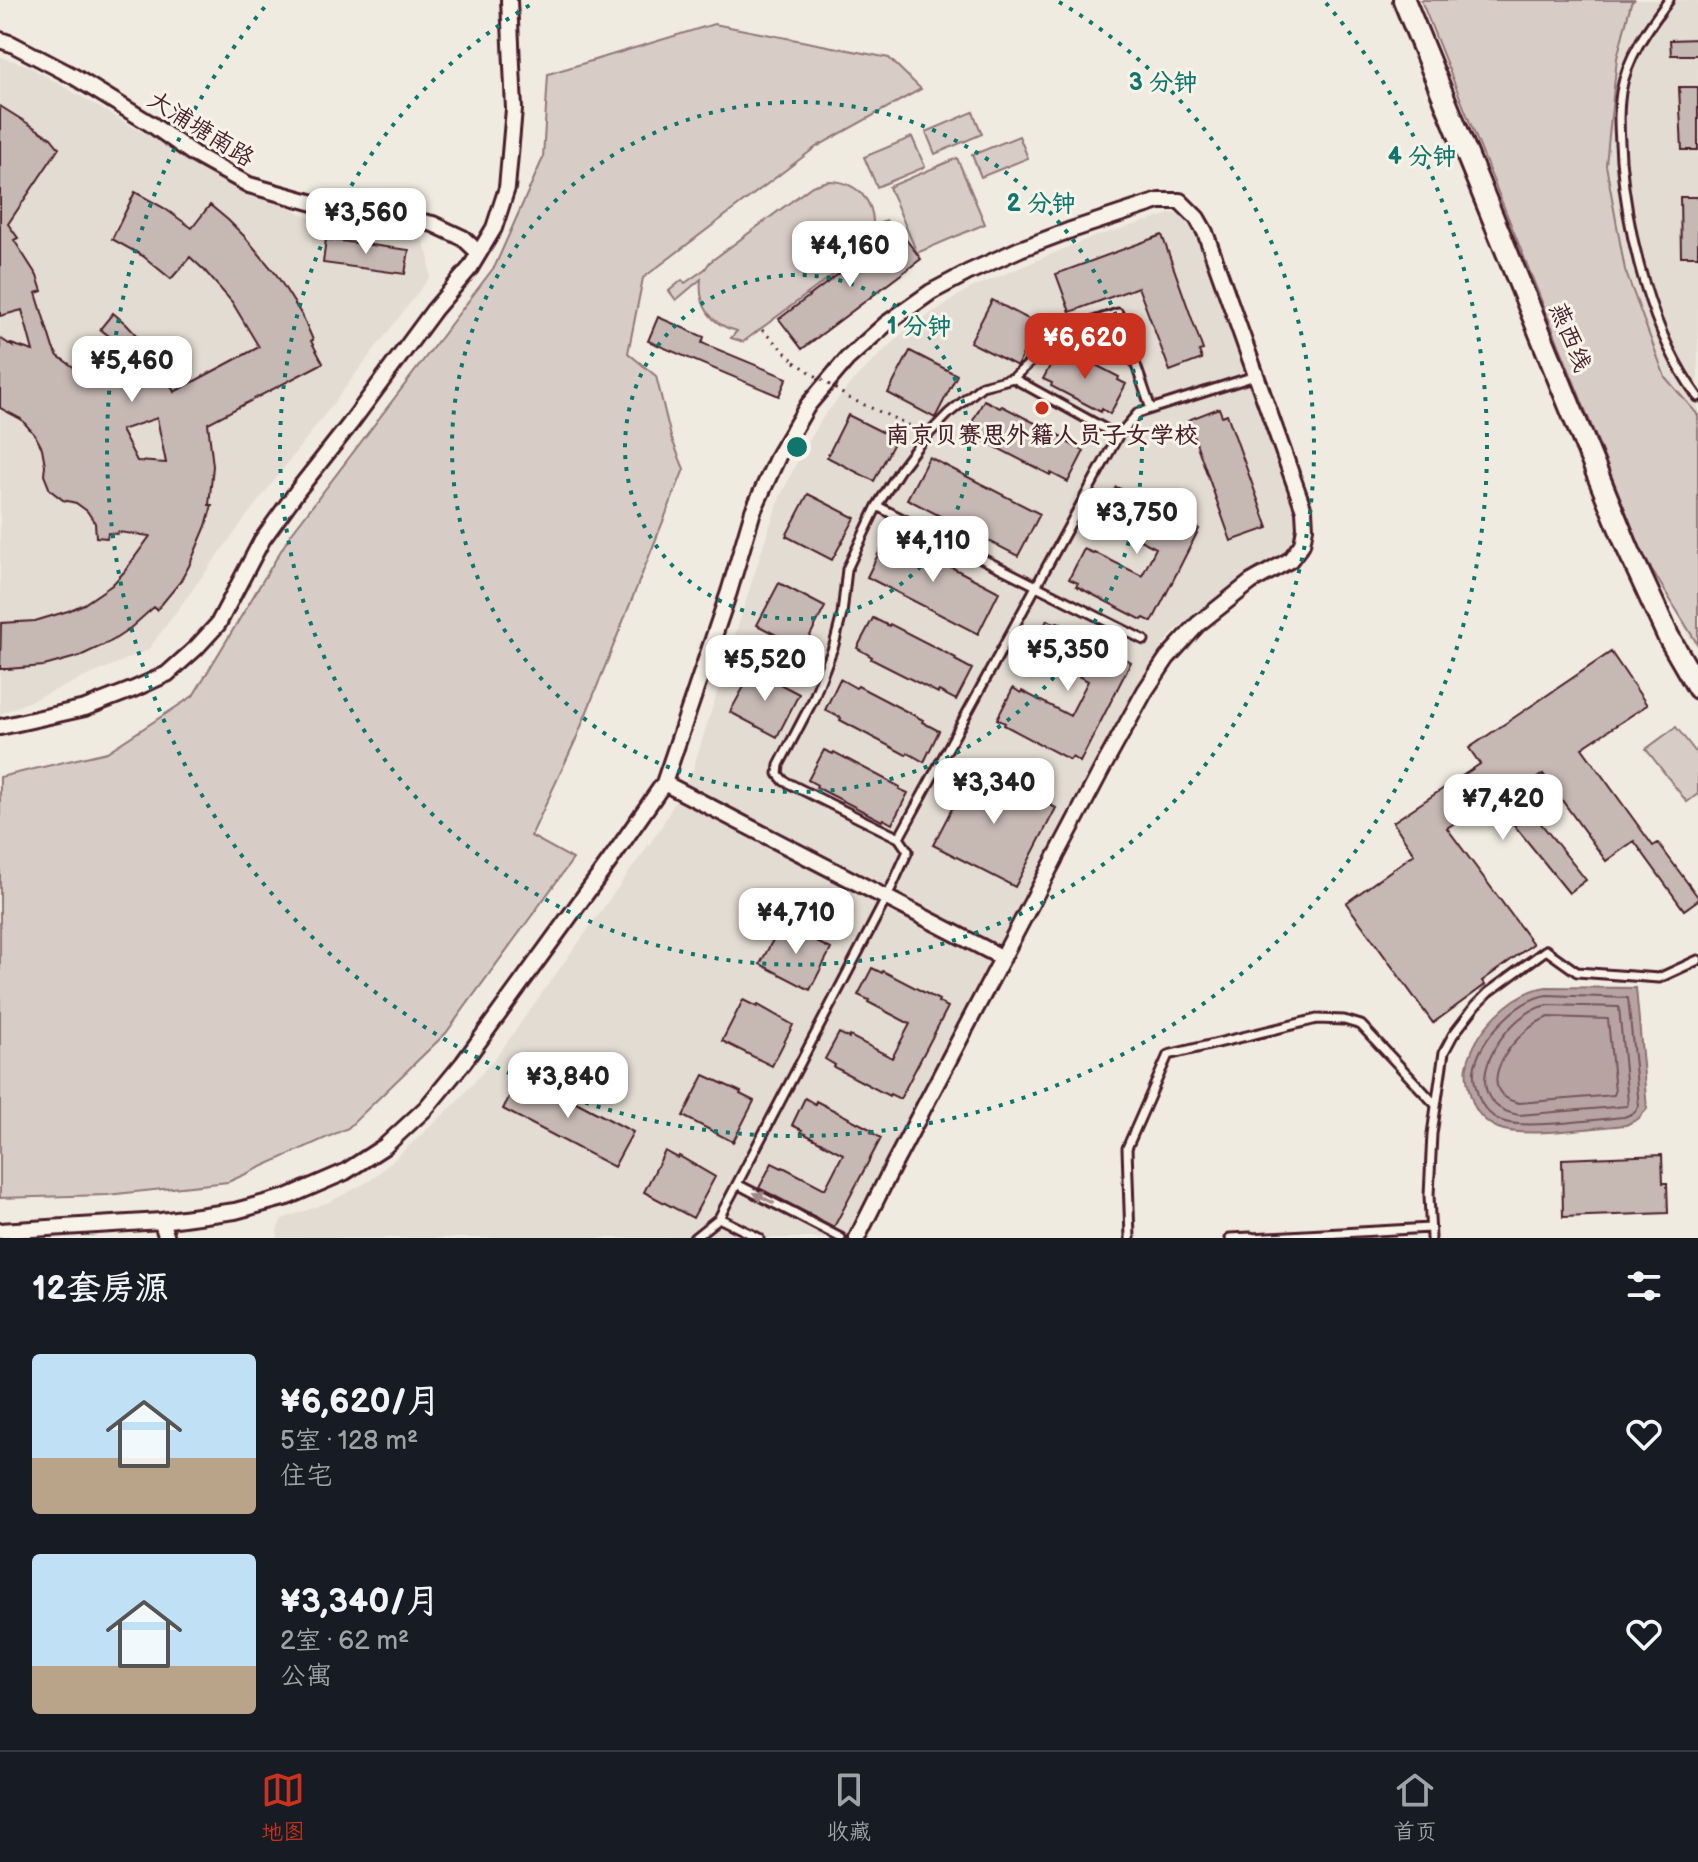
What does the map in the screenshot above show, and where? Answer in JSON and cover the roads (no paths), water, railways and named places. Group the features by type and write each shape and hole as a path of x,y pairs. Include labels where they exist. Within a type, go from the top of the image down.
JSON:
{"main road":[{"name":"燕西线","path":"1404,0 1628,549 1668,636 1698,688"}],"street":[{"path":"0,727 85,708 134,689 167,674 196,648 218,624 262,540 434,310 470,268 494,228 507,188 514,109 509,0"},
{"name":"大浦塘南路","path":"0,40 73,76 195,155 249,185 357,215 395,216 433,224 463,238 479,253"},
{"path":"0,1231 161,1221 235,1211 287,1197 345,1172 385,1146 426,1108 463,1063 664,783 753,511 779,454 808,405 847,359 886,324 969,272 1020,249 1159,201 1180,201 1197,218 1205,232 1304,510 1302,544 1290,560 1230,596 1198,624 1167,658 1145,691 857,1238"},
{"path":"664,783 1003,958"},
{"path":"161,1221 167,1238"}],"lane":[{"path":"1669,0 1646,31 1630,64 1622,90 1618,121 1630,228 1651,301 1683,377 1698,397"},
{"path":"694,1238 719,1218 908,851 899,838 784,781 778,774 779,765 813,700 834,645 842,614 847,569 877,506 901,468 949,413 982,386 1013,378 1057,333 1118,313 1151,409"},
{"path":"899,838 1118,436 1138,413 1255,376"},
{"path":"1013,378 1118,436"},
{"path":"877,506 1144,640"},
{"path":"1431,1238 1430,1164 1435,1104 1444,1052 1463,1020 1489,992 1546,950 1577,972 1659,978 1698,960"},
{"path":"1130,1238 1127,1148 1168,1055 1317,1019 1344,1020 1361,1025 1435,1104"},
{"path":"737,1184 841,1238"},
{"path":"719,1218 759,1238"},
{"path":"1230,1238 1430,1228"}],"water":[{"path":"1546,987 1636,988 1647,1109 1638,1119 1626,1125 1524,1132 1498,1128 1488,1123 1478,1111 1466,1074 1478,1040 1507,1005"}],"place":[{"name":"南京贝赛思外籍人员子女学校","path":"1042,408"}]}
